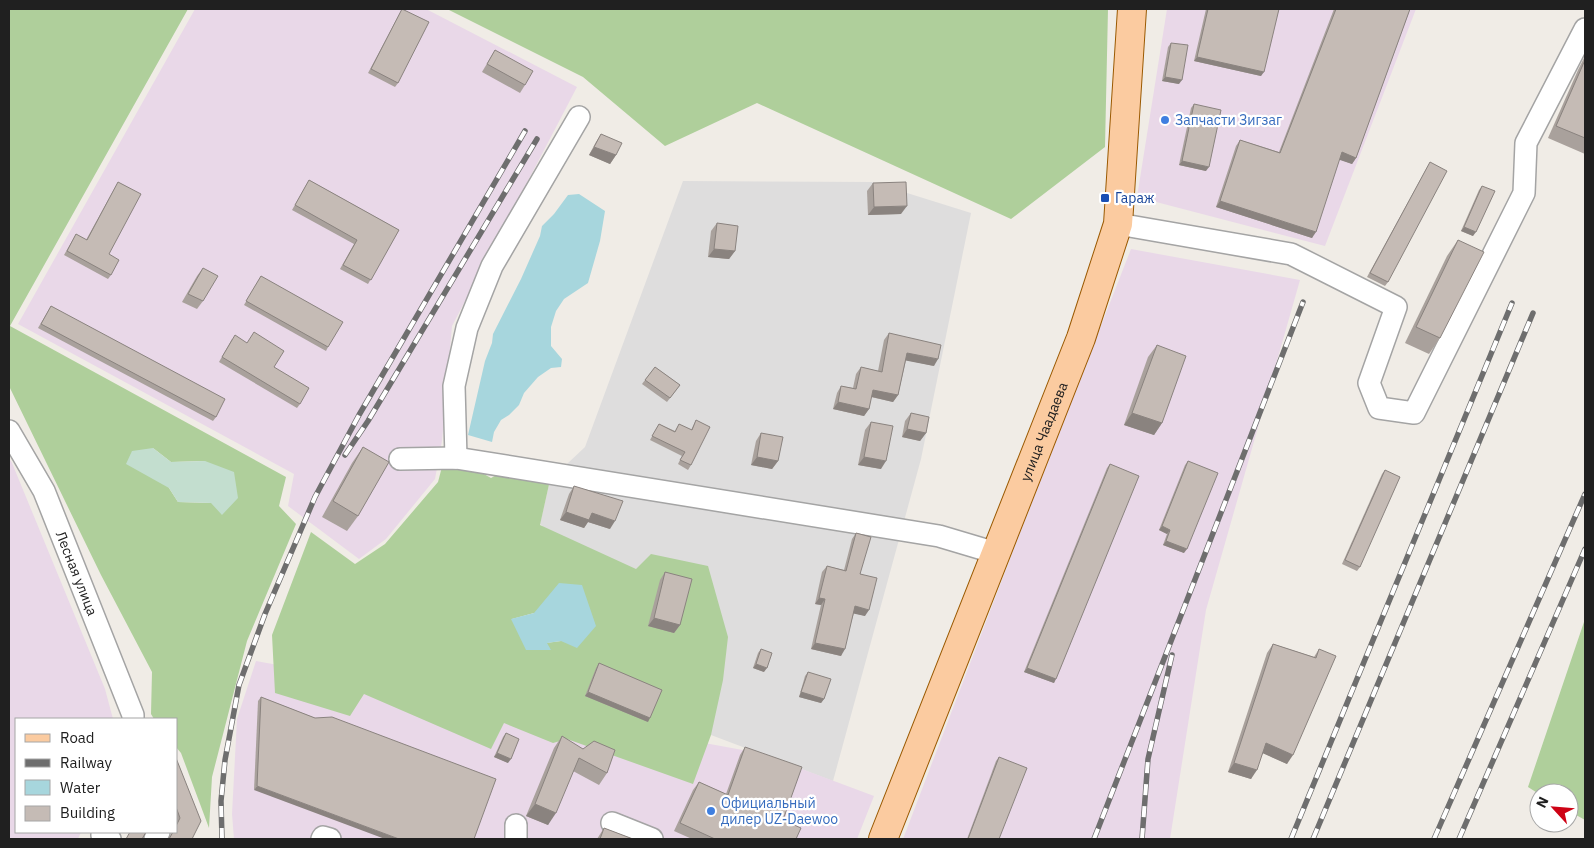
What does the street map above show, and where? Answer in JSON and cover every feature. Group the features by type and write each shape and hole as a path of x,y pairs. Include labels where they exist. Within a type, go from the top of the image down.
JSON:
{"main road":[{"name":"улица Чаадаева","path":"883,839 1081,338 1118,224 1132,9"}],"street":[{"path":"1118,224 1292,254 1396,307 1369,383 1379,408 1414,413 1524,193 1526,144 1585,29"},
{"path":"456,458 454,386 467,328 492,266 579,117"},
{"name":"Лесная улица","path":"9,431 44,491 133,718"},
{"path":"400,459 456,458 938,536 996,553"},
{"path":"612,823 652,839"},
{"path":"322,839 323,837 330,839"}],"shaded area":[{"path":"195,9 426,9 577,87 452,326 442,441 435,479 386,539 359,559 288,506 294,474 18,324"},
{"path":"1167,9 1416,9 1325,246 1137,197"},
{"path":"683,181 872,182 971,213 921,459 833,781 711,735 644,617 540,524 550,480 585,447"},
{"path":"1131,249 1300,280 1206,610 1170,839 903,839 1018,538"},
{"path":"9,458 105,689 113,718 15,718 15,833 81,833 78,839 9,839"},
{"path":"256,661 759,753 874,796 857,839 234,839 232,814 237,719"}],"green space":[{"path":"9,9 188,9 10,326 286,477 279,506 296,524 247,641 212,777 209,828 178,749 178,718 153,718 151,714 152,672 101,575 9,386","holes":["153,448 171,462 205,461 211,503 178,502 169,488"]},
{"path":"447,9 1108,9 1105,147 1011,219 757,103 665,146 583,77"},
{"path":"153,448 171,462 205,461 234,472 238,498 222,515 211,503 178,502 169,488 126,464 132,451"},
{"path":"443,463 468,465 491,478 504,471 550,480 540,525 636,569 651,554 708,566 728,637 723,680 711,735 693,784 567,739 553,743 504,723 491,749 364,694 350,716 275,693 272,635 311,532 355,564 385,544 438,482","holes":["534,613 561,641 546,643 550,649 512,619"]},
{"path":"1585,619 1585,820 1579,817 1579,783 1529,783"}],"water":[{"path":"579,194 605,211 600,241 588,283 564,299 556,311 551,327 551,346 562,359 561,367 551,368 538,377 524,393 519,405 501,420 494,432 492,442 468,435 493,334 521,279 540,236 542,226 568,195"},
{"path":"559,583 582,585 596,626 577,648 561,641 547,643 551,650 526,650 511,619 534,613"}],"building":[{"path":"402,9 429,22 398,83 371,69"},
{"path":"1208,9 1279,9 1264,72 1197,57"},
{"path":"1336,9 1410,9 1356,158 1342,152 1316,232 1220,201 1240,140 1280,153"},
{"path":"1171,43 1188,45 1182,80 1165,77"},
{"path":"495,50 533,71 525,85 487,64"},
{"path":"1585,60 1585,138 1556,126"},
{"path":"1194,104 1221,110 1209,167 1182,161"},
{"path":"601,134 622,143 616,155 594,147"},
{"path":"1430,162 1447,171 1388,282 1370,273"},
{"path":"309,180 399,230 371,280 343,265 357,240 295,205"},
{"path":"118,182 141,194 109,254 119,260 111,275 67,251 76,234 87,240"},
{"path":"906,182 907,206 874,207 873,183"},
{"path":"1482,186 1495,191 1476,232 1464,227"},
{"path":"717,223 738,226 735,251 714,249"},
{"path":"1458,240 1484,252 1440,338 1416,327"},
{"path":"203,268 218,276 203,301 188,294"},
{"path":"261,276 343,322 328,347 246,301"},
{"path":"51,306 225,399 216,417 41,324"},
{"path":"254,332 284,351 274,367 309,388 300,404 222,357 235,335 247,343"},
{"path":"889,333 941,345 938,359 907,353 898,395 873,390 869,409 838,402 841,386 856,389 861,367 882,372"},
{"path":"1157,345 1186,356 1162,423 1132,413"},
{"path":"655,367 680,385 670,398 645,380"},
{"path":"911,413 929,417 926,433 907,429"},
{"path":"696,420 710,427 691,465 680,460 685,452 652,436 659,424 675,432 679,424 692,430"},
{"path":"871,422 893,426 886,461 864,457"},
{"path":"761,433 783,437 778,461 757,457"},
{"path":"363,447 389,462 358,516 333,501"},
{"path":"1188,461 1218,473 1187,549 1166,541 1170,530 1162,526"},
{"path":"1110,464 1139,476 1056,679 1027,668"},
{"path":"1385,470 1400,477 1360,567 1345,560"},
{"path":"574,486 623,501 615,521 592,513 589,520 566,512"},
{"path":"856,533 871,537 860,574 877,578 869,610 855,606 845,649 815,643 825,599 819,598 827,566 846,571"},
{"path":"665,572 692,579 680,625 654,618"},
{"path":"1273,644 1316,658 1319,649 1336,656 1293,755 1266,743 1257,770 1234,763"},
{"path":"761,649 772,653 767,668 756,664"},
{"path":"599,663 662,690 650,718 588,692"},
{"path":"808,672 831,679 824,699 801,692"},
{"path":"261,697 315,718 332,717 496,779 474,839 399,839 257,786"},
{"path":"506,733 519,739 511,759 497,753"},
{"path":"562,736 583,749 594,741 615,750 607,773 579,758 556,813 535,804"},
{"path":"745,747 802,767 783,820 801,828 796,839 715,839 680,823 699,782 728,795"},
{"path":"999,757 1027,768 999,839 968,839"},
{"path":"178,763 201,821 192,839 169,839 172,833 178,833 180,818 178,812"},
{"path":"604,828 633,839 600,839"},
{"path":"129,833 145,833 142,839 126,839"}],"railway":[{"path":"222,839 221,801 225,760 239,685 265,614 315,497 359,415 525,131"},
{"path":"345,455 368,421 537,139"},
{"path":"1094,839 1303,302"},
{"path":"1291,839 1512,303"},
{"path":"1313,839 1533,313"},
{"path":"1434,839 1585,494"},
{"path":"1459,839 1585,549"},
{"path":"1142,839 1148,759 1172,655"}],"place":[{"name":"Запчасти Зигзаг","path":"1165,120"},
{"name":"Гараж","path":"1105,198"},
{"name":"Официальный дилер UZ-Daewoo","path":"711,811"}]}
